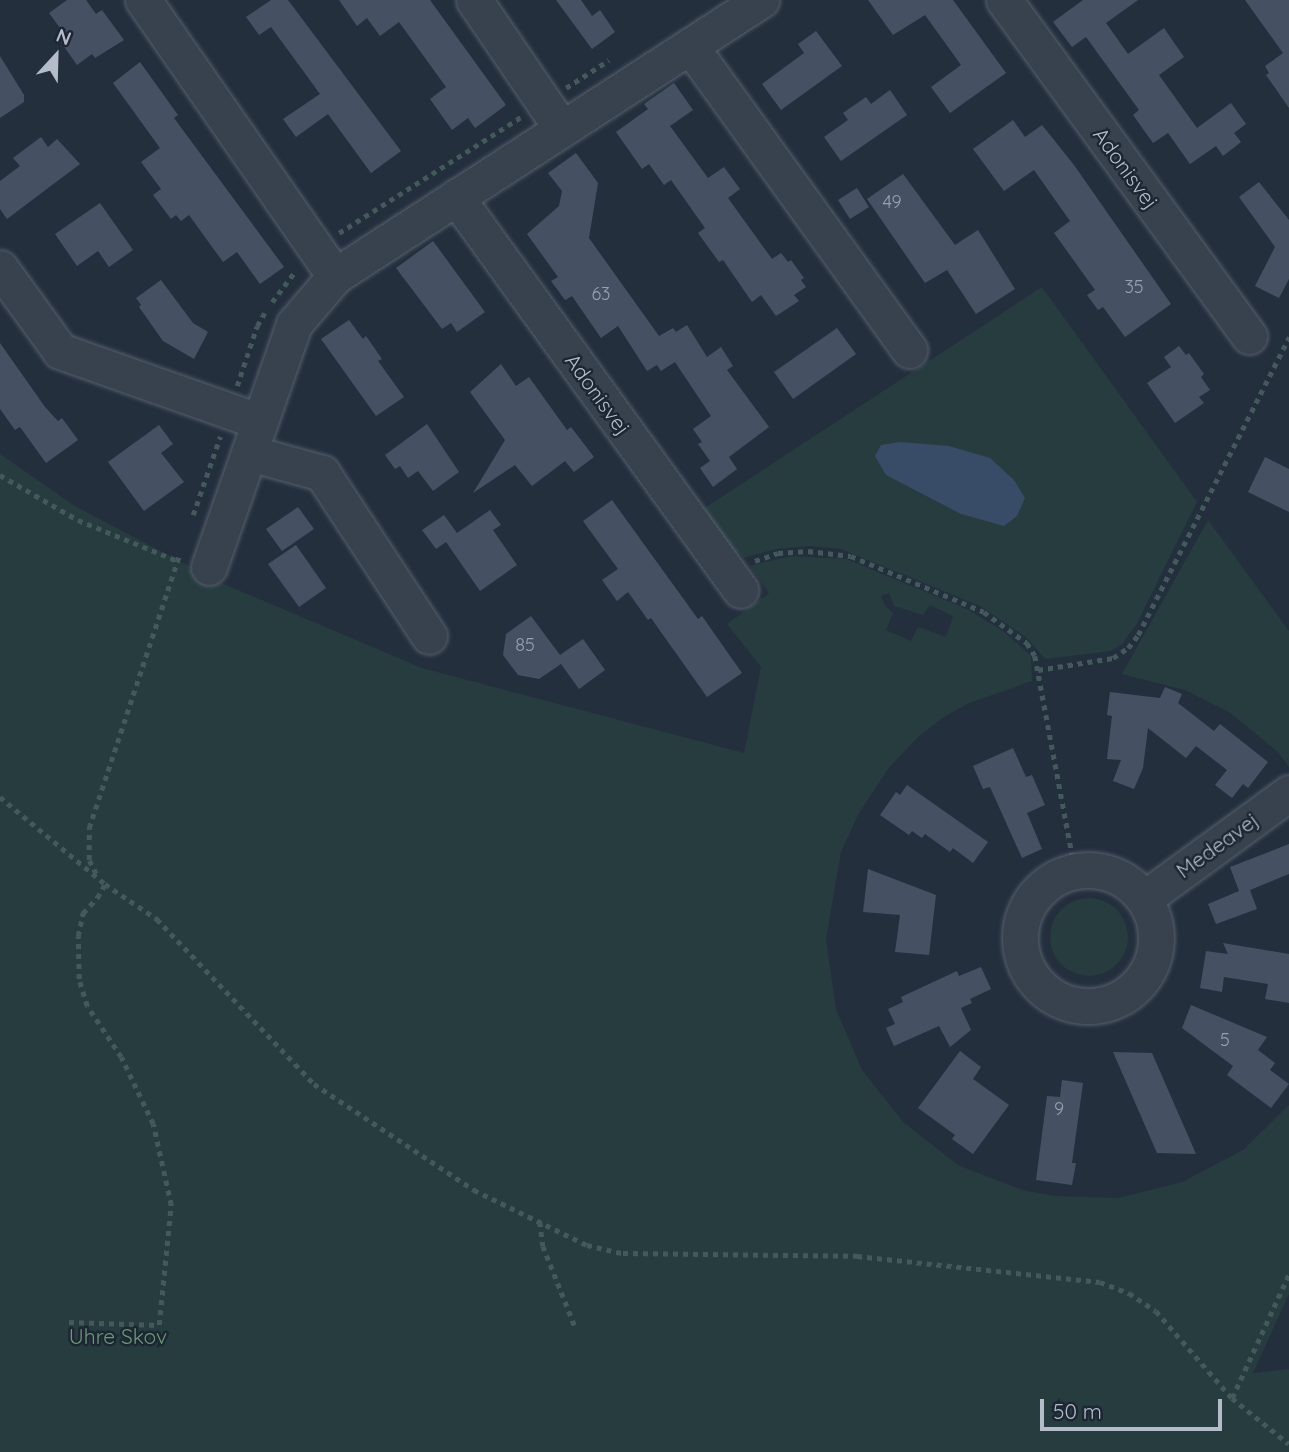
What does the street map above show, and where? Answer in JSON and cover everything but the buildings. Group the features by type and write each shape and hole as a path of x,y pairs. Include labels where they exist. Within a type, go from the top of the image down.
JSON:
{"street":[{"path":"143,0 335,276"},
{"path":"474,0 562,129"},
{"path":"209,567 294,324 335,276 761,0"},
{"name":"Adonisvej","path":"1004,0 1249,337"},
{"path":"690,46 909,350"},
{"name":"Adonisvej","path":"456,197 736,584"},
{"path":"0,268 60,351 255,437 322,473 429,636"},
{"name":"Medeavej","path":"1145,898 1289,793"},
{"path":"1075,870 1101,870 1126,880 1145,898 1156,928 1153,960 1136,987 1109,1003 1077,1006 1047,994 1026,970 1018,939 1026,907 1046,883 1075,870"}],"path":[{"path":"1038,670 1113,658 1128,648 1138,635 1289,337"},
{"path":"1284,346 1289,352"},
{"path":"0,475 78,520 178,561 89,828 89,860 98,878"},
{"path":"736,584 749,563 778,554 808,551 851,556 984,612 1027,643 1035,656 1038,670 1075,870"},
{"path":"0,797 105,884 157,919 314,1084 474,1190 586,1245 623,1254 857,1256 1100,1282 1129,1293 1156,1311 1232,1398 1289,1444"},
{"path":"69,1322 159,1325 172,1205 153,1124 121,1057 87,1006 79,979 78,936 83,913 105,884"},
{"path":"540,1222 543,1246 576,1329"},
{"path":"1232,1398 1289,1274"}],"green space":[{"path":"1042,287 1197,502 1136,625 1122,644 1111,651 1045,659 1026,637 980,606 841,549 810,546 776,549 743,558 739,552 728,561 694,515"},
{"name":"Uhre Skov","path":"0,454 75,506 219,582 422,668 744,753 761,667 727,624 769,593 750,566 791,556 846,559 967,609 1003,631 1031,656 1032,681 969,703 942,718 917,738 888,769 859,813 841,852 826,939 836,1009 862,1070 903,1122 958,1165 1022,1190 1054,1196 1118,1198 1182,1182 1243,1150 1289,1105 1289,1294 1253,1373 1289,1369 1289,1452 0,1452","holes":["889,593 894,606 923,615 930,605 953,616 946,637 918,627 911,641 886,630 893,613 886,607 881,596"]},
{"path":"1208,520 1289,631 1289,767 1278,752 1229,712 1185,690 1122,674"},
{"path":"1089,898 1104,901 1117,909 1125,922 1128,937 1125,952 1117,965 1104,973 1089,976 1074,973 1061,965 1053,952 1050,937 1053,922 1061,909 1074,901"}],"water":[{"path":"900,442 949,446 990,458 1014,480 1025,498 1017,516 1004,526 961,514 886,475 875,456 881,445"}]}
